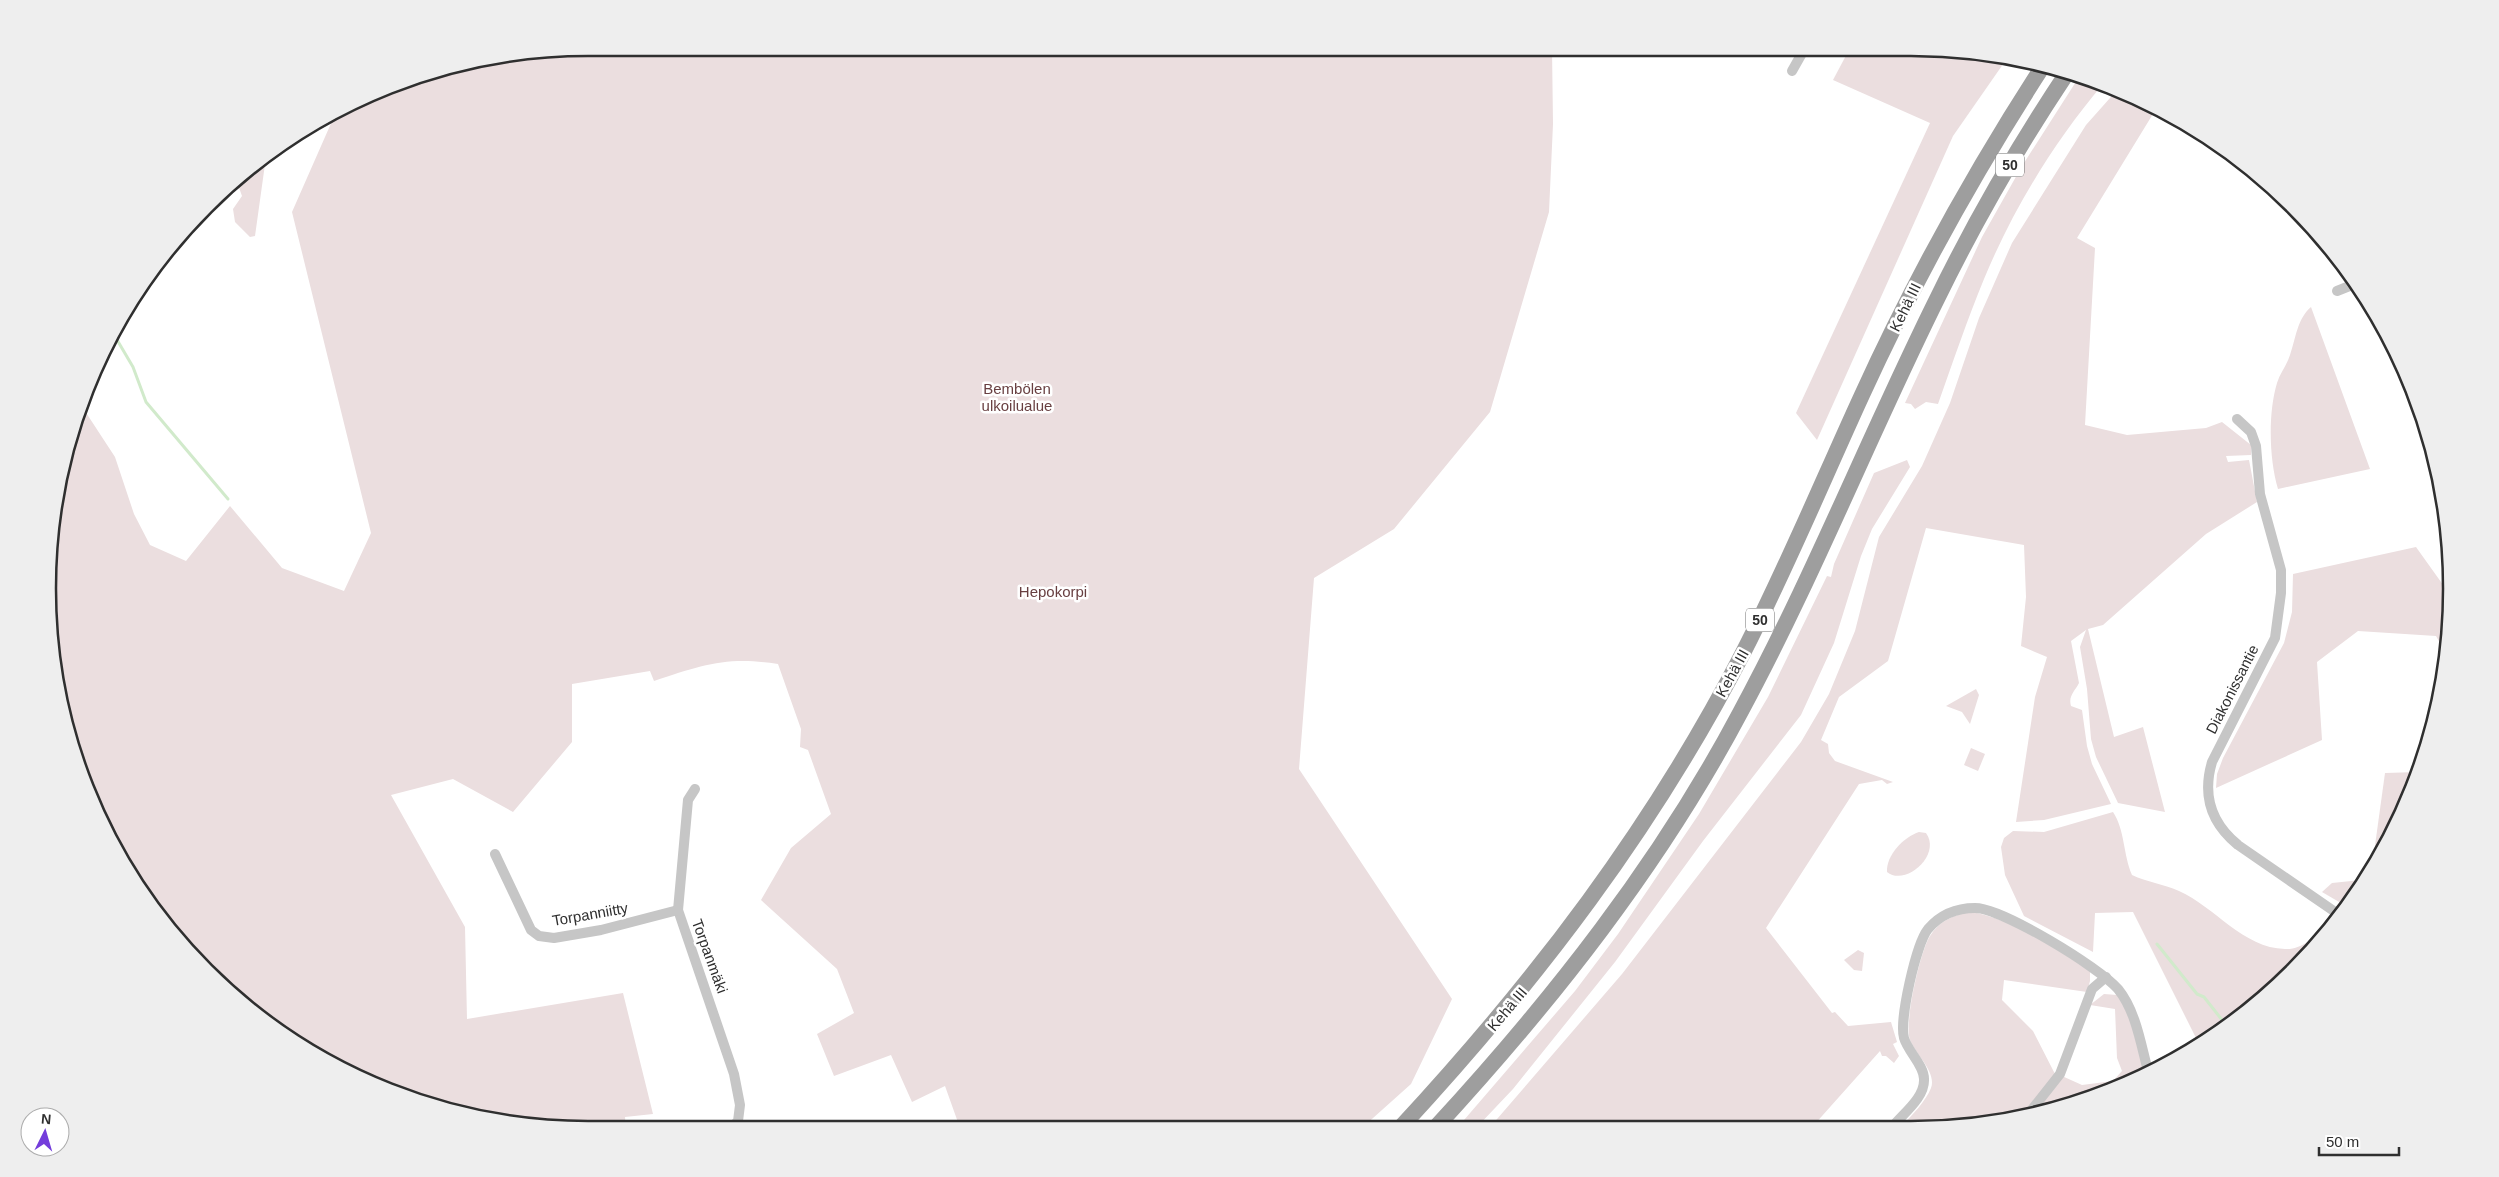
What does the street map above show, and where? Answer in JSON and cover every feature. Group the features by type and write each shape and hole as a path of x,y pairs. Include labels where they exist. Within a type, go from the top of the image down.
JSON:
{"highway":[{"name":"Kehä III","path":"1407,1121 1472,1050 1543,964 1602,886 1682,761 1760,620 1863,393 1927,262 1968,189 2039,72"},
{"name":"Kehä III","path":"1442,1121 1489,1070 1567,975 1681,814 1739,716 1791,614 1890,397 1950,274 1990,200 2064,79"}],"street":[{"path":"1792,71 1800,56"},
{"path":"2337,291 2348,286"},
{"name":"Diakonissantie","path":"2237,419 2251,432 2256,446 2260,494 2281,570 2281,593 2275,638 2212,762 2207,780 2211,813 2226,836 2334,912"},
{"name":"Torpanmäki","path":"695,789 688,800 678,910 734,1074 740,1105 738,1121"},
{"name":"Torpanniitty","path":"495,854 531,930 539,936 554,938 591,932 678,910"},
{"path":"1897,1121 1921,1093 1923,1086 1923,1072 1908,1048 1902,1025 1920,944 1928,930 1940,918 1956,910 1976,908 1988,910 2049,940 2093,966 2119,990 2128,1006 2147,1066"},
{"path":"2035,1106 2060,1074 2092,989 2106,977"}],"green space":[{"name":"Hepokorpi","path":"588,56 1552,56 1553,124 1549,212 1490,412 1394,529 1314,578 1299,769 1452,999 1411,1084 1370,1121 958,1121 945,1086 912,1102 891,1055 834,1076 817,1034 854,1013 837,969 761,900 791,848 831,814 808,750 800,747 801,729 778,664 760,662 729,662 701,666 654,681 650,671 572,684 572,742 513,812 453,779 391,795 465,927 467,1019 623,993 653,1114 625,1117 625,1121 554,1120 485,1111 451,1103 417,1093 353,1066 322,1049 264,1011 212,965 166,913 128,855 111,824 84,760 66,692 57,623 57,554 66,485 86,412 115,457 134,514 150,545 186,561 230,506 282,568 344,591 371,533 292,212 331,123 353,111 417,84 485,66 519,61"},
{"path":"1846,56 1945,57 2003,64 1953,136 1817,440 1796,413 1930,123 1833,80"},
{"path":"2076,82 2098,90 2051,153 2008,227 1978,294 1938,404 1926,402 1915,409 1911,404 1905,403 1982,237 2022,166"},
{"path":"2112,96 2153,115 2077,238 2095,248 2085,425 2127,435 2206,428 2222,422 2251,445 2251,455 2226,456 2228,462 2249,460 2257,502 2206,534 2103,625 2088,629 2114,737 2143,727 2165,812 2118,803 2096,757 2091,739 2087,689 2080,647 2086,630 2071,641 2079,683 2071,696 2070,702 2071,706 2082,710 2087,746 2092,764 2111,804 2044,820 2016,822 2035,697 2047,657 2021,646 2026,597 2024,545 1926,528 1888,661 1839,697 1821,740 1828,744 1829,753 1835,761 1893,782 1887,784 1882,780 1859,784 1766,928 1832,1013 1835,1012 1848,1026 1891,1022 1897,1042 1893,1044 1899,1056 1894,1063 1886,1056 1882,1056 1880,1051 1818,1121 1495,1121 1622,974 1801,742 1829,694 1855,631 1879,537 1922,466 1950,403 1979,318 2012,243 2086,125"},
{"path":"265,165 255,236 250,237 235,222 233,209 242,196 239,187"},
{"path":"2311,307 2370,469 2278,489 2271,450 2271,422 2274,395 2278,379 2289,359 2300,323"},
{"path":"1907,460 1910,467 1872,529 1861,556 1834,643 1801,715 1703,841 1615,962 1513,1089 1483,1121 1463,1121 1575,991 1618,934 1699,814 1768,697 1827,576 1831,577 1834,564 1874,473"},
{"path":"2416,547 2443,585 2440,643 2436,636 2358,631 2317,662 2322,740 2216,788 2217,774 2223,758 2284,643 2292,612 2293,574"},
{"path":"1976,689 1979,695 1970,724 1962,712 1946,706"},
{"path":"1971,748 1985,754 1978,771 1964,765"},
{"path":"2410,772 2388,824 2375,848 2385,773"},
{"path":"2113,812 2120,826 2132,875 2179,891 2192,898 2230,926 2256,942 2270,947 2291,949 2309,941 2261,989 2235,1011 2196,1037 2133,912 2095,913 2093,952 2024,916 2005,875 2001,847 2004,838 2013,831 2044,832"},
{"path":"1919,832 1926,833 1930,842 1925,859 1911,872 1903,875 1894,876 1887,872 1889,859 1897,848 1913,834"},
{"path":"2355,881 2340,903 2322,892 2332,883"},
{"path":"1971,912 1987,916 2033,935 2090,970 2090,981 2087,992 2004,980 2002,1000 2033,1031 2055,1074 2028,1108 1945,1120 1907,1121 1926,1098 1932,1082 1928,1069 1910,1040 1909,1019 1914,988 1930,936 1943,922 1959,914"},
{"path":"1858,950 1864,953 1862,971 1854,970 1844,960"},
{"path":"2104,994 2117,995 2123,1003 2134,1032 2143,1067 2114,1080 2122,1071 2117,1058 2115,1009 2090,1005"},
{"path":"2062,1076 2082,1085 2111,1081 2082,1093 2039,1105"}],"waterway":[{"path":"118,341 133,367 146,402 228,499"},
{"path":"2157,944 2197,994 2204,997 2222,1020"}],"park label":[{"name":"Bembölen ulkoilualue","path":"1017,396"}]}
